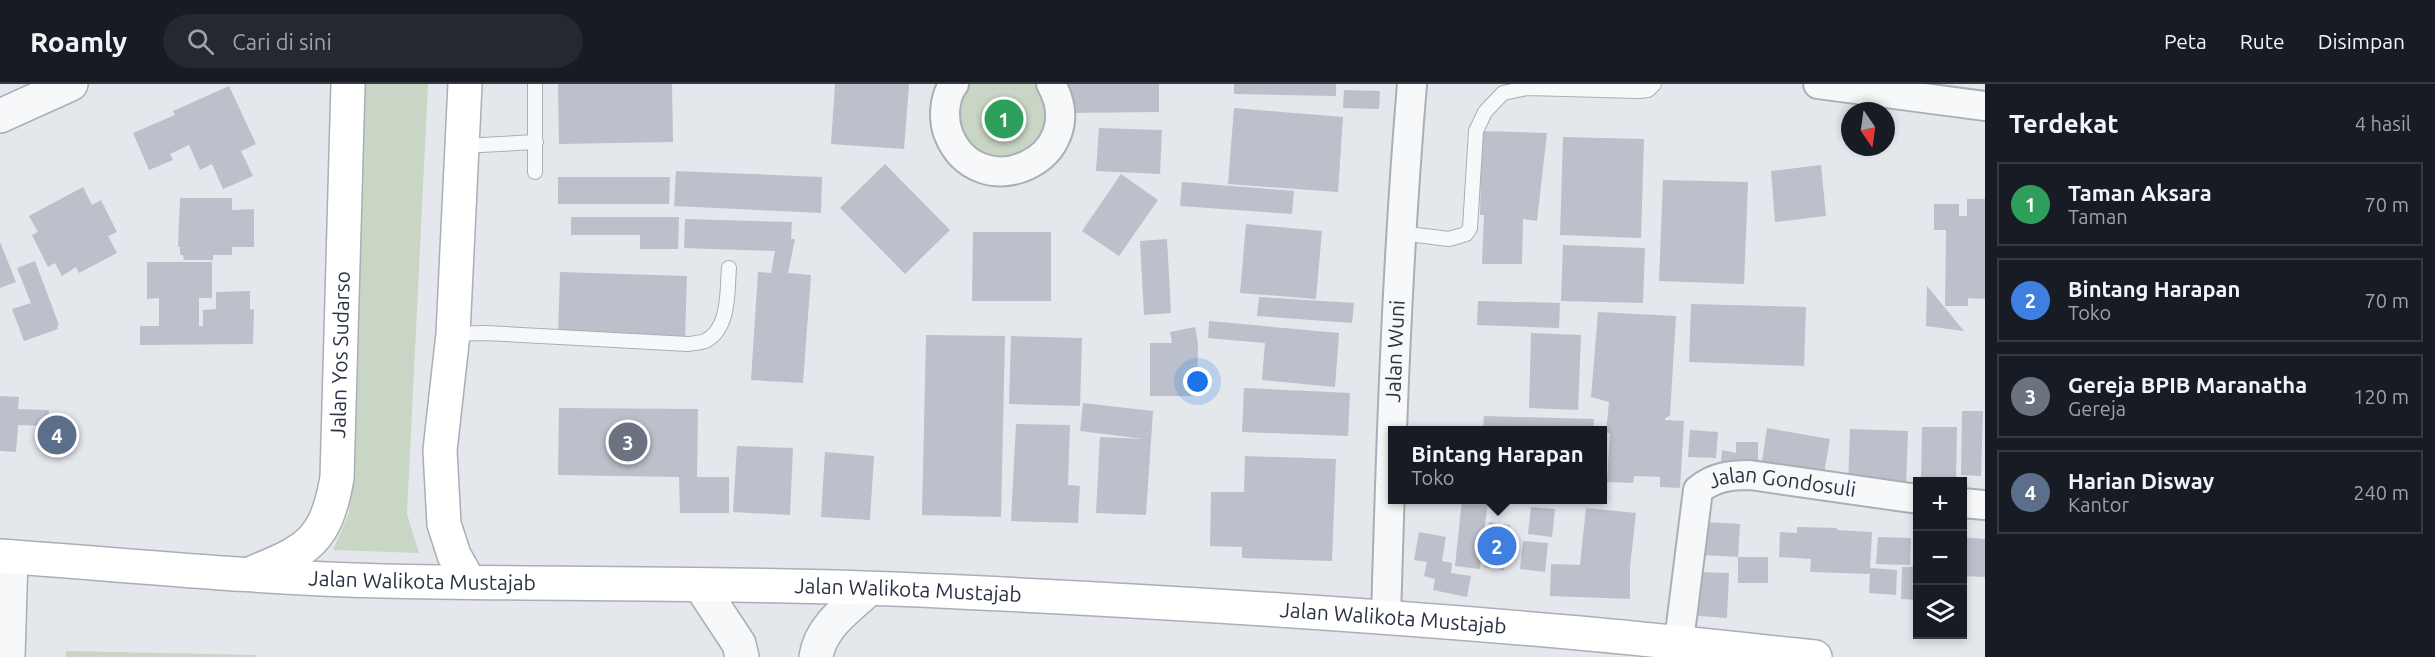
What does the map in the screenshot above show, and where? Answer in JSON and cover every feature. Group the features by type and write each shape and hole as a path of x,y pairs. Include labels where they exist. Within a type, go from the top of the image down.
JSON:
{"main road":[{"name":"Jalan Yos Sudarso","path":"243,576 290,557 309,545 323,526 335,490 348,84"},
{"path":"465,84 453,334 440,450 444,524 454,555 469,582"},
{"name":"Jalan Walikota Mustajab","path":"5,557 243,576 869,589 1128,602 1580,633 1677,650 1815,657"}],"street":[{"path":"0,116 71,84"},
{"path":"954,84 945,106 946,125 952,143 964,158 981,168 999,172 1018,170 1035,162 1049,149 1058,132 1061,113 1057,95 1051,84"},
{"name":"Jalan Wuni","path":"1390,426 1400,233 1412,84"},
{"path":"1818,84 1985,106"},
{"name":"Jalan Gondosuli","path":"1677,650 1698,490 1709,481 1731,475 1750,475 1913,498"},
{"path":"1967,503 1985,505"},
{"name":"Jalan Wuni","path":"1386,619 1388,504"},
{"path":"5,557 8,657"},
{"path":"700,585 739,644 741,657"},
{"path":"816,657 817,646 830,624 869,589"}],"lane":[{"path":"535,84 535,172"},
{"path":"1400,233 1449,239 1466,234 1470,228 1476,131 1485,112 1503,93 1527,88 1639,91 1648,90 1654,84"},
{"path":"462,146 536,142"},
{"path":"453,334 485,333 688,344 706,341 717,332 723,320 729,268"}],"green space":[{"path":"363,84 428,84 407,514 419,553 333,550 349,513"},
{"path":"967,84 1042,84 1051,101 1043,137 1007,162 975,151 957,124 959,91"},
{"path":"66,651 256,655 256,657 66,657"}],"building":[{"path":"558,84 672,84 673,142 559,144"},
{"path":"835,84 909,84 904,149 831,144"},
{"path":"1064,84 1159,84 1159,112 1065,113"},
{"path":"1234,84 1336,84 1336,96 1234,94"},
{"path":"229,86 256,144 241,151 253,176 223,189 212,164 200,170 189,145 170,154 173,160 149,170 133,133 175,115 173,111"},
{"path":"1344,90 1380,91 1379,109 1343,108"},
{"path":"1234,108 1343,117 1338,192 1228,184"},
{"path":"1099,128 1162,130 1160,174 1096,171"},
{"path":"1482,131 1547,133 1537,221 1523,219 1522,264 1482,264 1484,215 1480,215"},
{"path":"1563,137 1644,139 1641,238 1560,235"},
{"path":"885,164 950,230 905,274 840,208"},
{"path":"1821,165 1826,216 1775,222 1771,171"},
{"path":"676,171 822,177 821,213 674,206"},
{"path":"1121,174 1158,200 1119,256 1082,231"},
{"path":"558,177 670,177 669,204 558,204"},
{"path":"1663,180 1748,182 1744,284 1659,281"},
{"path":"1182,182 1294,191 1292,214 1180,206"},
{"path":"83,187 92,205 101,200 117,232 108,236 117,253 79,273 76,267 62,276 55,263 48,267 32,235 38,232 29,216"},
{"path":"180,198 232,198 232,210 254,209 254,247 232,247 232,255 213,255 213,260 184,260 183,255 180,255 180,247 178,247"},
{"path":"1967,199 1985,199 1985,299 1968,298 1968,306 1945,306 1946,230 1934,230 1934,204 1959,204 1959,216 1967,216"},
{"path":"571,217 679,217 678,249 640,249 640,235 571,235"},
{"path":"685,219 792,222 791,239 795,239 788,273 811,275 803,383 751,380 758,272 771,273 775,251 684,248"},
{"path":"1246,224 1322,231 1316,299 1240,293"},
{"path":"973,232 1051,232 1051,301 972,301"},
{"path":"1167,239 1171,313 1144,315 1140,241"},
{"path":"0,242 16,282 0,288"},
{"path":"1563,245 1645,248 1643,303 1561,301"},
{"path":"35,261 59,325 58,329 24,341 12,309 31,303 17,268"},
{"path":"147,262 212,262 212,298 199,298 199,326 203,326 203,310 216,309 216,292 250,291 250,309 254,310 253,344 140,345 140,326 159,326 159,298 147,299"},
{"path":"560,272 687,276 685,339 558,335"},
{"path":"1927,286 1964,331 1926,326"},
{"path":"1259,297 1354,303 1352,323 1257,316"},
{"path":"1478,301 1560,303 1559,328 1477,325"},
{"path":"1691,304 1806,307 1804,366 1689,362"},
{"path":"1598,312 1676,316 1670,416 1665,420 1684,421 1680,488 1660,487 1660,477 1634,476 1633,483 1607,482 1609,402 1591,397"},
{"path":"1209,321 1339,333 1335,387 1262,380 1265,343 1208,338"},
{"path":"1195,327 1198,343 1197,396 1150,396 1150,343 1172,343 1170,332"},
{"path":"1531,333 1581,335 1578,410 1529,408"},
{"path":"926,335 1005,336 1001,517 922,515"},
{"path":"1011,336 1082,338 1080,406 1009,404"},
{"path":"1244,388 1350,393 1348,436 1242,432"},
{"path":"0,396 19,397 18,409 49,410 48,426 18,425 16,452 0,451"},
{"path":"1083,403 1153,411 1146,515 1096,513 1100,437 1144,439 1080,431"},
{"path":"559,408 698,409 697,477 729,477 729,513 680,513 679,477 558,475"},
{"path":"1962,411 1983,411 1981,476 1961,475"},
{"path":"1484,416 1594,419 1593,426 1483,426"},
{"path":"1016,424 1070,425 1068,485 1080,486 1078,523 1011,521"},
{"path":"1922,427 1957,427 1956,477 1921,477"},
{"path":"1767,428 1830,439 1823,479 1761,468"},
{"path":"1850,429 1908,431 1906,488 1848,486"},
{"path":"1690,430 1718,432 1716,458 1688,457"},
{"path":"1736,442 1758,442 1758,473 1736,465 1721,463 1722,450 1736,453"},
{"path":"737,446 793,448 790,515 733,512"},
{"path":"825,452 874,456 870,520 821,517"},
{"path":"1245,456 1336,459 1332,561 1242,558 1242,547 1210,546 1211,492 1244,492"},
{"path":"1462,504 1488,504 1480,569 1455,566"},
{"path":"1531,507 1555,509 1552,537 1528,534"},
{"path":"1586,508 1636,513 1630,567 1630,599 1550,596 1551,564 1580,565"},
{"path":"1489,522 1510,525 1504,570 1484,567"},
{"path":"1705,522 1740,524 1738,557 1703,555"},
{"path":"1797,527 1872,532 1870,568 1897,570 1896,595 1869,593 1870,574 1810,572 1811,559 1779,557 1780,532 1797,533"},
{"path":"1419,532 1446,537 1442,561 1452,563 1451,573 1471,576 1467,597 1433,590 1435,579 1424,576 1427,562 1414,560"},
{"path":"1878,537 1911,538 1910,565 1876,564"},
{"path":"1967,537 1985,539 1985,577 1967,576"},
{"path":"1523,541 1548,543 1545,572 1520,569"},
{"path":"1738,557 1768,557 1768,583 1738,583"},
{"path":"1902,567 1913,567 1913,600 1901,599"},
{"path":"1700,572 1729,573 1727,618 1698,616"}],"place":[{"name":"Taman Aksara","path":"1004,119"},
{"name":"Harian Disway","path":"57,435"},
{"name":"Gereja BPIB Maranatha","path":"628,442"},
{"name":"Bintang Harapan","path":"1497,546"}]}
